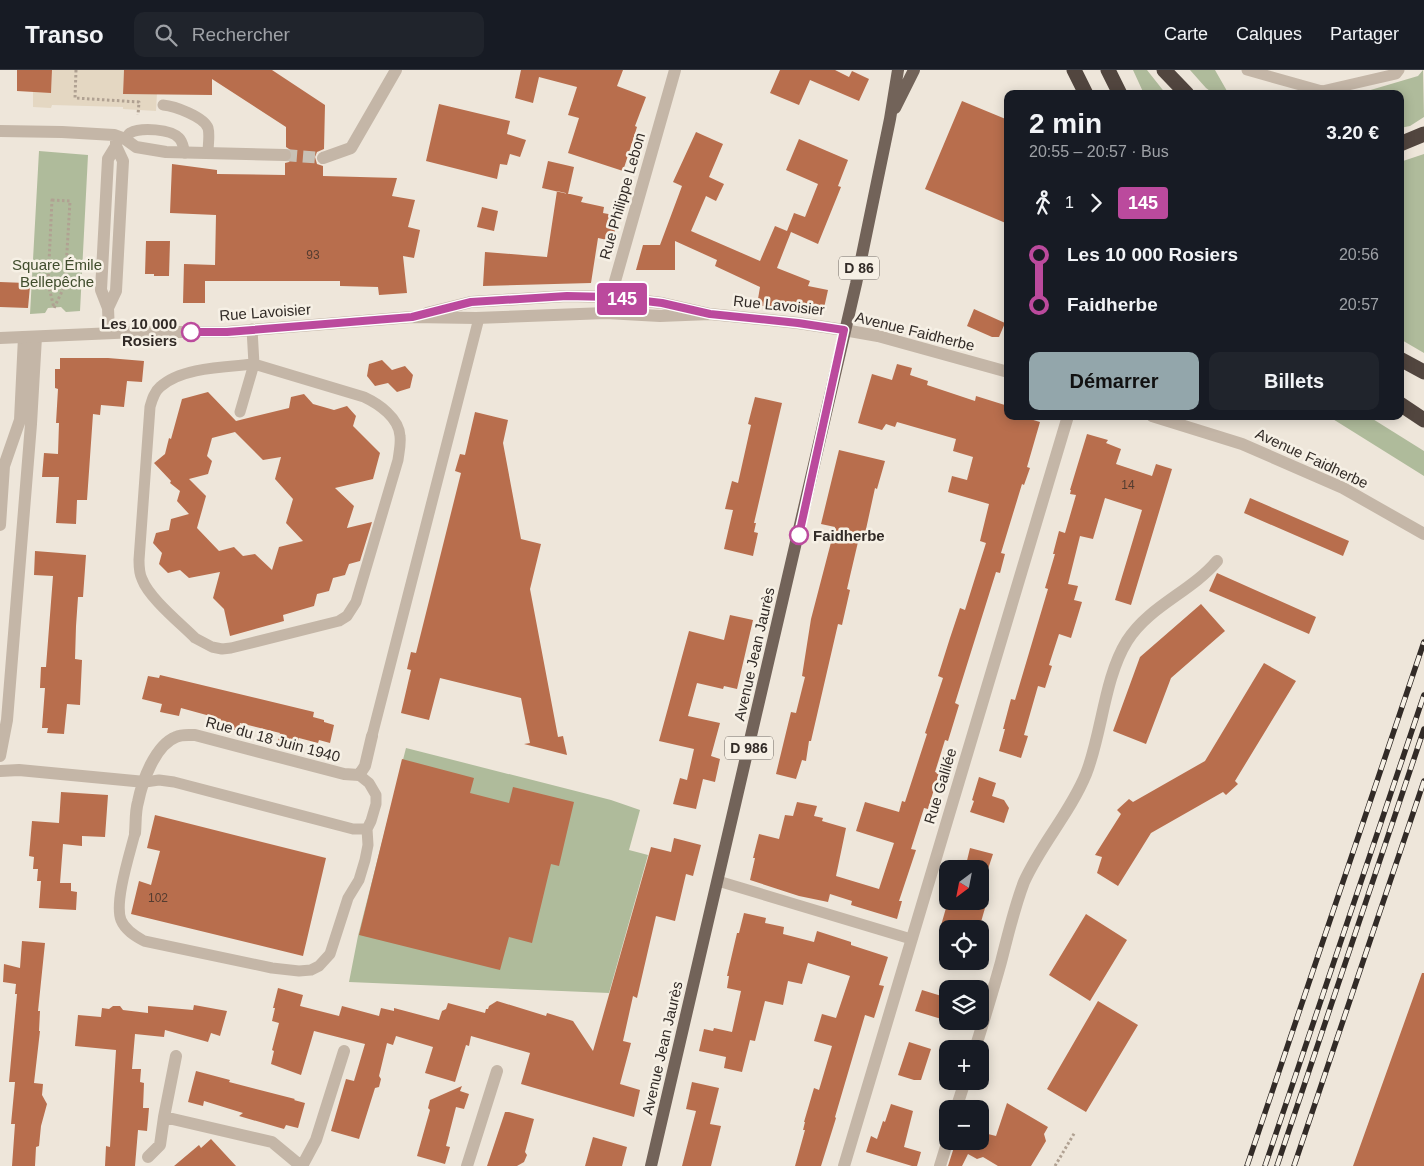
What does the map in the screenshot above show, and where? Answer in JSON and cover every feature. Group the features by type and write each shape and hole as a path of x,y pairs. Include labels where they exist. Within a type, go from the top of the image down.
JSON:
{"highway":[{"path":"1074,70 1084,90"},
{"path":"1108,70 1118,90"},
{"path":"1164,70 1183,90"},
{"path":"1404,142 1424,134"},
{"path":"1404,361 1424,372"},
{"path":"1404,407 1424,420"}],"main road":[{"name":"D 86","path":"890,119 898,70"},
{"name":"D 86","path":"890,119 914,70"},
{"name":"Avenue Jean Jaurès","path":"651,1166 808,497 844,330 856,284 890,119"}],"street":[{"path":"323,158 351,148 396,70"},
{"name":"Rue Philippe Lebon","path":"606,313 675,70"},
{"path":"0,131 97,133 146,150 184,153 285,155"},
{"path":"109,333 108,308 101,290 108,159 119,140"},
{"name":"Rue Lavoisier","path":"412,317 471,302 567,296 611,297 662,303 710,314 844,330"},
{"name":"Rue Lavoisier","path":"0,338 109,333 206,332 412,317 479,318 606,313 660,316 710,314"},
{"name":"Avenue Faidherbe","path":"844,330 878,336 1004,371"},
{"path":"0,525 4,466 20,420 30,337"},
{"path":"0,756 7,720 31,424 30,337"},
{"name":"Rue Galilée","path":"844,1166 1067,420"},
{"name":"Avenue Faidherbe","path":"1165,420 1242,444 1335,484 1424,534"},
{"path":"978,1040 992,997 1014,911 1025,881 1040,851 1065,814 1086,773 1120,655 1127,641 1138,628 1161,606 1193,585 1217,561"},
{"name":"Rue du 18 Juin 1940","path":"135,833 138,802 151,761 175,737 195,735 344,774 359,775"},
{"path":"359,775 365,766 372,736"},
{"path":"0,772 19,770 145,782"},
{"path":"164,1117 272,1142 301,1166 316,1140 344,1050"},
{"path":"148,1157 160,1145 176,1056"},
{"path":"467,1166 497,1071"},
{"path":"940,1166 945,1150"}],"lane":[{"path":"1247,70 1318,90"},
{"path":"1326,90 1396,74 1399,70"},
{"path":"164,105 180,109 203,122 208,128 208,152"},
{"path":"119,140 138,131 160,130 174,134 183,143 184,153"},
{"path":"372,736 479,318"},
{"path":"240,412 254,364 252,329"},
{"path":"254,364 364,397 374,402 395,422 399,429 400,444 398,460 356,602 347,616 339,621 242,646 222,649 212,647 195,638 149,591 140,572 139,560 150,407 154,395 159,388 177,377 203,370 254,364"},
{"path":"135,833 120,897 119,912 122,921 134,936 144,941 272,968 299,971 311,970 319,966 330,954 348,898 359,880 368,845 367,828 371,822 376,804 376,795 369,783 359,775"},
{"path":"145,782 159,780 174,782 354,829 367,828"},
{"path":"718,881 911,939"}],"path":[{"path":"76,70 75,98 138,102 138,131"},
{"path":"52,200 70,201 65,285 54,308 48,284 52,200"},
{"path":"1055,1166 1075,1132"}],"green space":[{"path":"1133,70 1147,70 1163,90 1142,90"},
{"path":"1190,70 1215,70 1226,90 1209,90"},
{"path":"1423,70 1424,117 1410,126 1404,127 1404,90 1371,90 1418,76"},
{"name":"Square Émile Bellepêche","path":"39,151 88,155 80,311 66,312 61,307 48,308 45,313 30,314"},
{"path":"1424,154 1424,353 1404,341 1404,161"},
{"path":"1334,420 1374,420 1424,451 1424,476"},
{"path":"406,748 611,800 640,810 629,850 648,855 609,993 349,982 358,936"}],"shaded area":[{"path":"52,70 124,70 123,94 157,93 156,111 123,109 123,107 52,105 51,108 33,107 33,92 51,92"}],"building":[{"path":"17,70 52,70 51,93 17,91"},
{"path":"124,70 272,70 325,105 324,149 317,152 315,157 317,164 323,166 323,176 397,178 392,196 415,200 408,227 420,230 414,258 403,256 407,293 379,295 378,287 340,286 340,281 205,281 205,303 183,303 184,264 215,265 216,215 170,213 172,164 217,170 217,174 285,175 285,163 289,162 293,156 292,151 286,147 286,127 212,79 212,95 123,94"},
{"path":"521,70 623,70 617,86 646,97 635,126 637,127 623,171 568,153 579,118 568,115 577,87 539,77 533,103 515,98"},
{"path":"780,70 835,70 849,77 852,71 869,79 859,101 810,80 799,105 770,93"},
{"path":"962,101 1004,118 1004,222 925,189"},
{"path":"439,104 510,121 507,134 526,140 520,157 510,154 507,165 500,164 497,179 426,161"},
{"path":"696,132 723,144 709,177 724,184 716,201 706,196 691,231 760,261 775,226 787,231 794,213 805,217 818,184 786,170 799,139 848,160 838,186 841,187 818,244 791,232 777,268 810,281 808,286 828,290 824,308 816,314 757,305 760,287 715,266 717,260 675,241 675,270 636,270 643,245 660,245 682,186 673,182"},
{"path":"548,161 574,167 568,194 542,188"},
{"path":"557,191 583,197 581,202 604,207 603,213 619,216 612,241 598,238 591,283 483,286 485,252 547,257"},
{"path":"482,207 498,211 494,231 477,227"},
{"path":"146,241 170,241 169,276 145,274"},
{"path":"0,282 26,283 26,285 30,286 28,308 0,307"},
{"path":"974,309 1004,323 999,337 992,337 967,326"},
{"path":"60,358 108,358 144,361 142,382 127,381 124,407 101,405 100,415 93,414 87,500 77,500 76,524 56,523 59,477 42,477 44,453 58,454 59,423 56,423 58,389 55,388 55,369 60,369"},
{"path":"382,360 392,370 405,366 413,375 410,388 397,392 388,383 375,386 367,376 369,364"},
{"path":"897,364 912,368 910,375 928,381 927,385 975,401 976,396 1004,405 1004,420 1033,420 1040,422 1027,467 1030,468 1024,485 1022,484 1001,553 1005,554 1000,573 996,572 955,703 959,705 948,741 945,740 935,772 939,773 928,809 924,808 911,849 916,850 899,901 902,901 897,919 851,905 852,901 830,894 828,902 799,896 750,880 759,834 779,839 785,815 793,816 797,802 817,806 814,816 823,818 822,821 846,828 836,876 879,889 894,843 856,831 865,802 899,812 902,801 905,802 943,678 938,676 960,608 965,610 986,543 980,541 989,504 948,492 952,476 967,480 973,457 953,451 956,439 897,422 895,427 886,424 882,430 858,423 872,374 892,380"},
{"path":"208,392 236,421 289,408 291,397 304,394 313,404 334,410 347,406 356,416 353,426 380,453 373,479 335,488 354,506 347,528 372,522 360,561 349,564 345,575 333,578 329,591 317,594 314,606 283,615 284,621 230,636 224,609 213,598 220,572 189,578 180,570 168,573 159,564 162,553 153,543 156,533 169,530 171,519 189,514 177,501 180,491 170,483 171,481 154,463 165,454 182,399","holes":["235,432 263,460 281,457 275,479 293,499 286,523 303,541 279,547 272,570 255,554 243,556 234,547 219,551 197,528 206,496 189,479 208,474 212,461 207,456 212,438"]},
{"path":"755,397 782,403 754,523 756,523 754,532 758,533 753,556 724,549 733,510 725,509 732,481 738,483 751,425 748,424"},
{"path":"475,412 508,420 503,443 521,539 541,544 530,589 558,737 563,736 567,755 524,744 530,743 521,698 440,678 429,720 401,713 411,670 407,669 411,652 416,653 461,473 455,471 460,454 465,455"},
{"path":"1087,434 1108,440 1106,443 1121,449 1116,464 1152,476 1156,464 1172,469 1131,605 1115,600 1142,510 1105,498 1093,539 1080,536 1068,584 1078,586 1074,600 1082,602 1071,638 1059,634 1049,665 1052,666 1045,688 1038,686 1024,735 1028,736 1021,758 999,751 1005,729 1003,729 1011,699 1015,700 1048,589 1045,588 1055,554 1053,554 1059,531 1065,533 1076,495 1070,494 1070,490"},
{"path":"839,450 885,461 877,489 875,488 863,543 858,542 847,589 850,590 842,625 838,624 811,741 809,741 806,761 802,760 796,779 776,774 791,712 796,713 805,677 802,676 811,619 835,527 821,524"},
{"path":"1250,498 1349,541 1343,556 1244,513"},
{"path":"35,551 86,555 83,597 78,597 76,626 75,659 82,660 80,705 67,704 64,734 47,733 48,728 42,728 45,688 40,688 41,667 46,667 53,576 34,575"},
{"path":"1217,573 1316,617 1309,634 1209,591"},
{"path":"1201,604 1225,631 1171,678 1146,744 1113,731 1140,657"},
{"path":"730,615 753,620 737,689 724,686 723,689 697,683 688,716 720,723 711,756 720,759 715,782 703,779 696,809 673,804 680,778 687,780 694,749 659,741 689,631 724,640"},
{"path":"1264,663 1296,681 1235,781 1238,784 1226,795 1223,792 1151,833 1118,886 1097,873 1102,857 1095,855 1121,814 1117,810 1129,799 1133,802 1205,761"},
{"path":"160,675 314,712 313,717 334,725 330,743 319,740 318,743 299,738 297,745 278,740 280,733 240,723 238,731 219,726 221,719 181,708 179,716 160,712 162,704 142,699 148,676 159,678"},
{"path":"402,759 474,778 470,793 509,803 513,787 574,802 559,866 551,864 532,943 509,937 500,970 359,935"},
{"path":"979,777 996,783 992,796 1004,800 1009,808 1004,823 970,812"},
{"path":"61,792 108,795 105,837 82,836 82,846 63,844 60,883 71,883 71,891 77,892 76,910 39,908 41,881 37,881 38,869 33,869 34,857 29,856 32,821 59,823"},
{"path":"155,815 326,858 303,956 131,914 139,881 151,885 160,851 147,848"},
{"path":"674,838 701,845 693,876 686,874 675,921 656,916 637,998 633,996 623,1041 631,1043 620,1084 640,1090 634,1117 521,1084 530,1053 471,1036 469,1046 466,1045 455,1082 425,1073 433,1047 396,1036 393,1045 387,1043 379,1076 381,1079 379,1087 375,1088 359,1139 331,1131 346,1079 354,1081 365,1044 314,1031 301,1075 271,1064 274,1051 272,1050 279,1023 272,1021 278,988 303,995 300,1006 339,1016 342,1006 379,1016 381,1008 394,1011 394,1008 439,1020 442,1011 446,1009 448,1003 485,1013 489,1006 497,1001 546,1016 547,1013 573,1021 593,1051 651,847 671,852"},
{"path":"970,848 993,854 989,866 989,860 967,860"},
{"path":"945,910 984,910 982,920 943,920"},
{"path":"744,913 766,918 765,923 784,927 783,934 814,942 817,931 888,957 879,985 884,986 874,1018 865,1015 821,1166 795,1166 805,1130 803,1130 804,1122 814,1088 819,1090 832,1046 814,1041 822,1014 836,1018 850,976 808,963 802,984 788,981 783,1005 765,1001 755,1041 750,1040 742,1072 724,1068 726,1057 699,1051 704,1029 713,1031 714,1028 732,1032 741,991 727,988 729,976 727,976 737,933 739,933"},
{"path":"1086,914 1127,940 1090,1001 1049,975"},
{"path":"22,941 45,943 38,1011 40,1011 40,1031 34,1083 43,1084 42,1095 47,1104 41,1126 39,1146 36,1147 35,1166 12,1166 15,1124 11,1124 15,1082 9,1082 17,994 15,994 16,984 3,982 4,964 20,968"},
{"path":"1422,973 1424,973 1424,1166 1353,1166"},
{"path":"922,990 939,995 939,1018 915,1011"},
{"path":"1098,1001 1138,1025 1086,1112 1047,1089"},
{"path":"194,1005 227,1011 220,1036 211,1033 208,1042 165,1030 164,1037 135,1034 132,1069 141,1069 140,1082 144,1083 143,1108 149,1108 147,1131 138,1130 135,1166 105,1166 106,1146 110,1147 116,1050 75,1046 78,1015 101,1017 102,1008 109,1009 113,1006 120,1006 123,1010 148,1013 148,1006 193,1010"},
{"path":"909,1042 931,1049 921,1080 898,1075"},
{"path":"196,1071 305,1103 298,1128 286,1125 284,1129 239,1116 243,1113 204,1101 203,1106 188,1102"},
{"path":"692,1082 719,1088 710,1124 721,1126 711,1166 682,1166 696,1111 686,1109"},
{"path":"462,1086 460,1091 469,1094 464,1109 456,1107 446,1146 450,1147 445,1164 417,1156 430,1110 428,1108 430,1100"},
{"path":"1007,1103 1048,1127 1044,1134 1046,1141 1031,1166 998,1166 983,1157 977,1159 968,1154 962,1166 948,1166 953,1150 989,1150 989,1134 996,1136"},
{"path":"891,1104 913,1111 904,1147 921,1152 917,1166 866,1152 871,1136 877,1139"},
{"path":"505,1112 534,1119 525,1152 527,1155 524,1162 517,1166 487,1166"},
{"path":"593,1137 627,1147 622,1166 585,1166"},
{"path":"211,1139 236,1166 174,1166 199,1145 201,1148"}],"tunnel":[{"path":"285,155 323,158"}],"railway":[{"path":"1247,1166 1424,642"},
{"path":"1265,1166 1424,695"},
{"path":"1277,1166 1424,729"},
{"path":"1294,1166 1424,781"}],"bus line":[{"name":"145","path":"191,332 227,332 412,317 471,302 567,296 611,297 662,303 710,314 844,330 799,535"}],"place":[{"name":"Les 10 000 Rosiers","path":"191,332"},
{"name":"Faidherbe","path":"799,535"}]}
